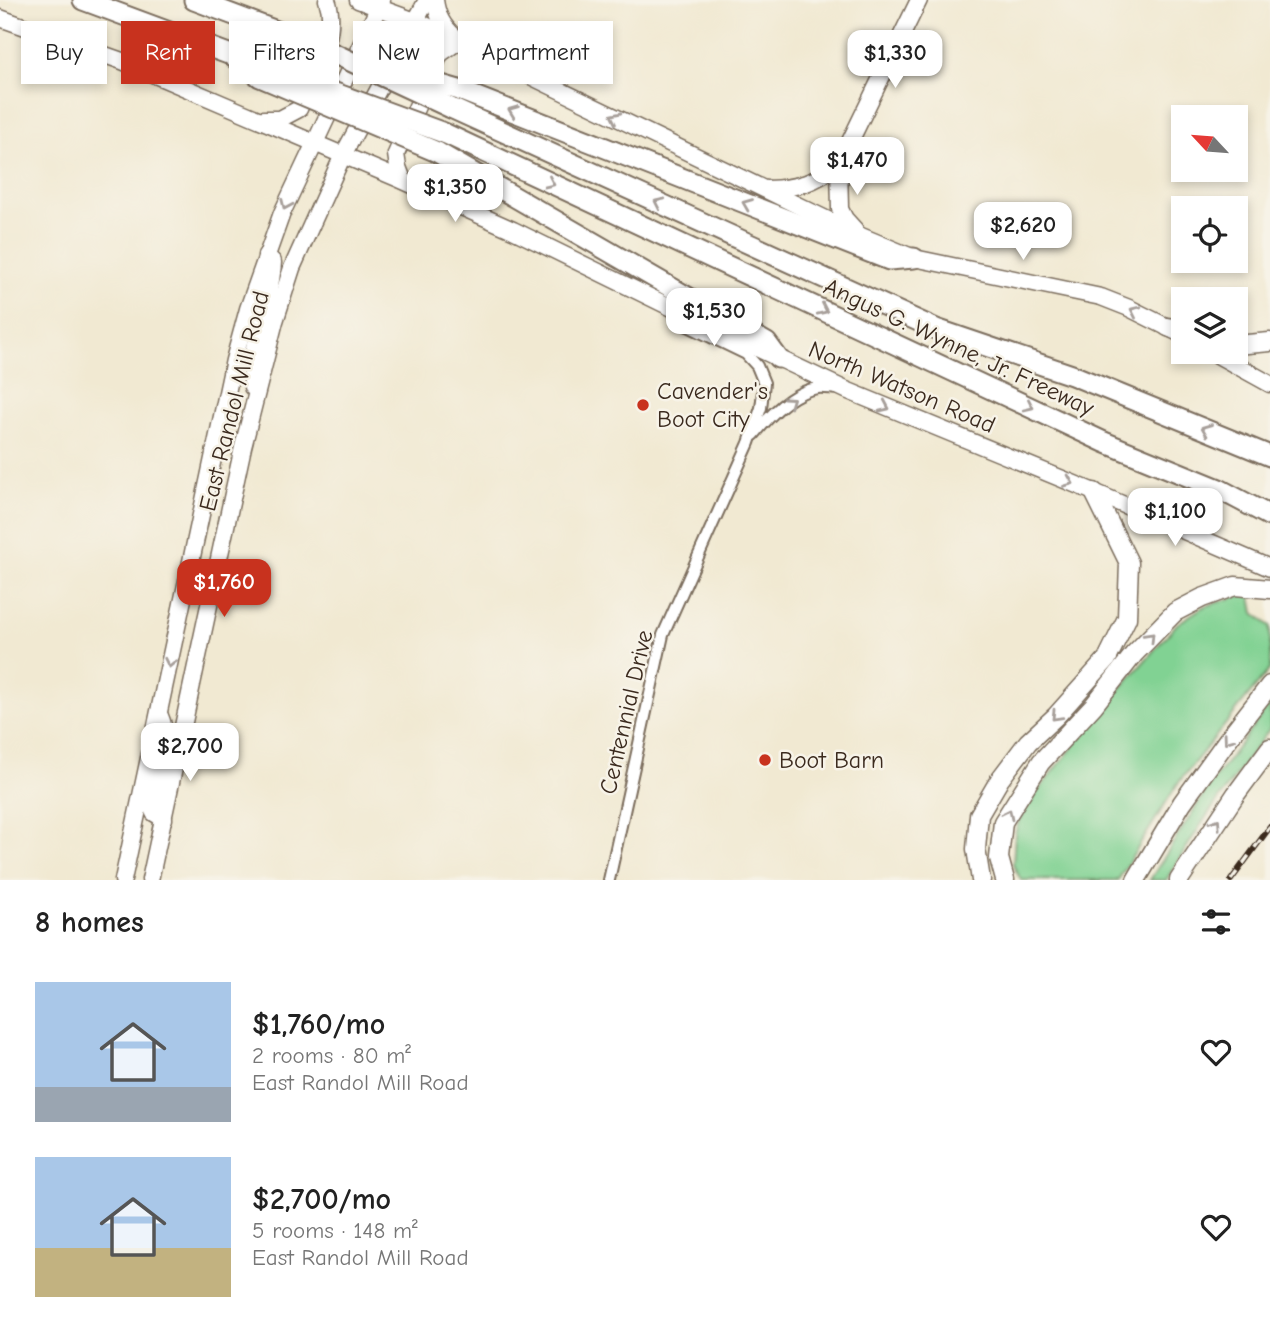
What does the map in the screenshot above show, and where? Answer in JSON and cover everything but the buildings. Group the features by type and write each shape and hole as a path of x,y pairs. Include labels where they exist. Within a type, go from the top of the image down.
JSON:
{"highway":[{"name":"Angus G. Wynne, Jr. Freeway","path":"83,0 229,54"},
{"name":"Angus G. Wynne, Jr. Freeway","path":"194,0 455,99 936,329 1072,375 1270,456"},
{"path":"277,84 437,152 767,343 778,358"},
{"name":"Angus G. Wynne, Jr. Freeway","path":"310,84 444,133 1104,442 1219,489 1270,516"},
{"path":"455,99 889,260 915,258"}],"main road":[{"path":"257,120 280,119 299,109 330,35 330,10 327,0"},
{"path":"358,0 380,4 417,21"},
{"name":"East Randol Mill Road","path":"417,21 428,0"},
{"path":"435,0 438,16 444,27 458,40"},
{"path":"861,236 845,219 840,209 839,164 919,0"},
{"name":"East Randol Mill Road","path":"123,880 234,360 248,309 266,255 314,143 380,4"},
{"name":"North Watson Road","path":"0,18 122,61 403,180 523,234 846,390 1270,568"},
{"path":"403,180 396,154 440,54 458,42"},
{"name":"East Randol Mill Road","path":"150,880 254,400 275,321 292,268 343,155 382,84"},
{"path":"547,84 861,236 915,258 1101,297 1171,328"},
{"path":"765,190 802,186 820,178 839,164"},
{"path":"254,400 251,384 253,343 273,276 273,262 266,255"},
{"path":"1248,344 1270,342"},
{"path":"1234,364 1270,384"},
{"path":"981,880 976,849 979,815 1000,779 1028,742 1056,716 1107,659 1127,618 1129,563 1094,492"},
{"path":"1006,880 999,858 1003,822 1041,762 1094,705 1134,654 1175,612 1202,598 1234,586 1270,589"},
{"path":"1136,880 1182,803 1270,685"},
{"path":"159,714 166,728 166,741 151,805 154,813 164,819"},
{"path":"1179,880 1270,748"}],"street":[{"name":"Centennial Drive","path":"609,880 663,635 748,443 761,408 764,383 757,366 746,354 688,326 666,305"},
{"name":"Centennial Drive","path":"748,443 768,418 795,396 816,388 846,390"}],"green space":[{"path":"1238,596 1251,596 1254,613 1270,626 1270,669 1178,783 1118,880 1021,880 1013,865 1015,834 1019,820 1037,792 1113,697 1177,624 1203,607"},
{"path":"1270,704 1270,728 1206,817 1166,880 1150,880 1209,786"}],"railway":[{"path":"1231,880 1270,827"}],"place":[{"name":"Cavender's Boot City","path":"643,405"},
{"name":"Boot Barn","path":"765,760"}]}
